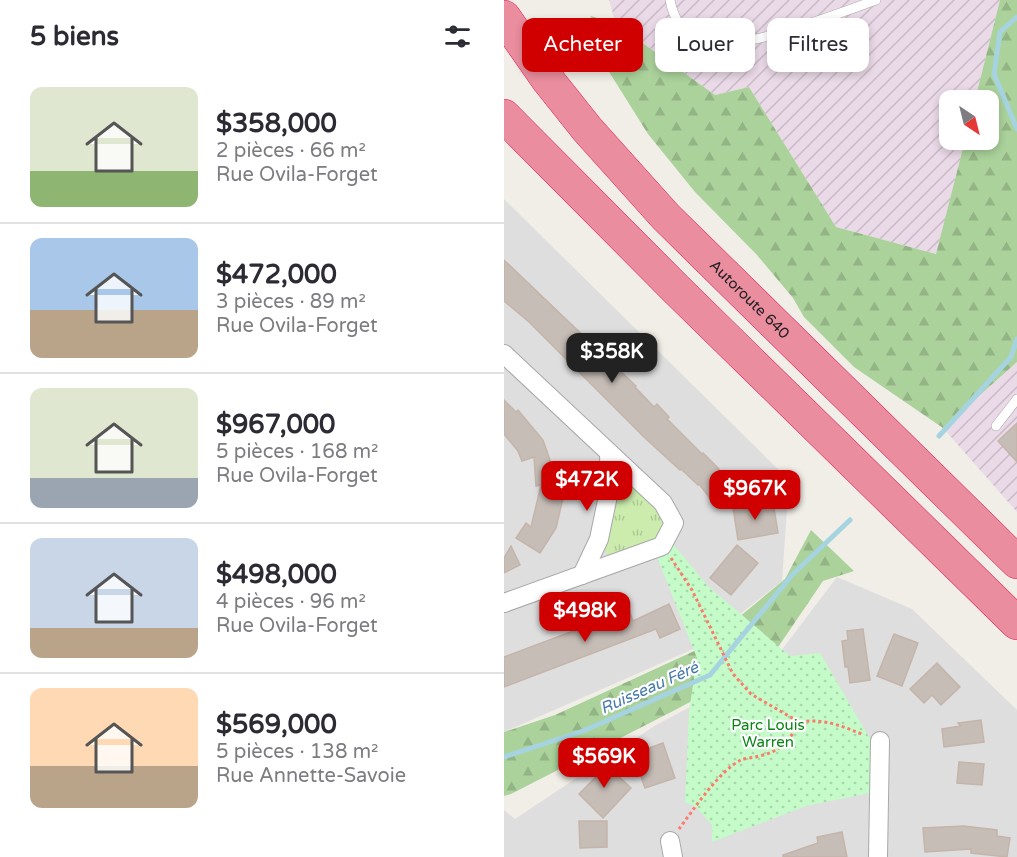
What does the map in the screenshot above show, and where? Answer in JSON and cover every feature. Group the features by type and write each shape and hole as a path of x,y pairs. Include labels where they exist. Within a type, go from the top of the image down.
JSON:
{"highway":[{"name":"Autoroute 640","path":"504,17 580,121 659,210 709,262 1017,562"},
{"path":"504,116 1017,623"}],"street":[{"path":"504,354 663,503 674,523 662,546 504,603"},
{"path":"582,575 599,539 610,486 609,453"},
{"path":"878,857 880,741"}],"lane":[{"path":"670,0 673,11 686,33 703,44 715,45 742,43 876,0"},
{"path":"996,426 1017,399"}],"path":[{"path":"669,555 692,590 733,674 751,694 799,722 813,719 832,722 880,741"},
{"path":"672,849 716,781 741,760 763,756 782,747 794,734 799,722"}],"shaded area":[{"path":"609,0 1000,0 978,90 939,90 939,150 962,150 936,254 836,227 749,87 715,95 683,72 755,72 755,18 655,18 655,52 643,43 643,18 614,18"},
{"path":"504,199 789,480 782,581 698,647 504,732"},
{"path":"1017,362 1017,512 943,428"},
{"path":"837,577 912,609 1017,710 1017,857 504,857 504,810 515,819 656,725 771,664"}],"green space":[{"path":"1000,0 1017,0 1017,362 943,428 854,367 804,317 793,298 757,255 695,192 648,134 609,72 643,72 643,43 655,52 655,72 683,72 715,95 749,87 836,227 936,254 962,150 999,150 999,90 978,90"},
{"path":"627,477 674,523 662,546 611,561 599,539 610,486"},
{"path":"811,530 854,571 823,581 770,659 677,709 504,796 504,732 555,715 703,647 785,579"},
{"name":"Parc Louis Warren","path":"672,543 709,587 790,656 820,653 873,744 870,793 806,806 712,842 712,825 696,807 685,802 689,712 697,658 657,557"}],"building":[{"path":"504,260 636,386 654,407 657,404 669,417 667,419 718,468 729,482 729,487 712,501 699,484 646,439 529,322 504,301"},
{"path":"504,400 516,412 518,410 543,440 552,466 561,465 563,498 556,528 540,553 516,538 526,523 531,527 541,485 536,486 534,457 522,461 518,451 504,434"},
{"path":"1017,423 1017,462 998,441"},
{"path":"773,502 778,533 738,540 733,508"},
{"path":"737,545 758,563 731,595 710,578"},
{"path":"511,546 520,565 504,573 504,558"},
{"path":"669,604 680,629 660,638 656,629 504,687 504,657 629,610 633,621"},
{"path":"863,629 870,680 850,683 848,667 845,667 842,641 848,640 847,631"},
{"path":"894,634 918,643 902,686 877,676"},
{"path":"937,663 960,687 941,705 932,695 924,703 910,689"},
{"path":"981,720 984,742 944,747 942,729 961,726 958,723"},
{"path":"663,743 675,778 645,788 633,754"},
{"path":"599,758 631,788 603,818 579,794 598,775 590,768"},
{"path":"959,762 984,764 982,785 957,783"},
{"path":"579,821 607,821 607,847 580,848"},
{"path":"964,826 997,830 997,836 1010,838 1007,857 971,853 971,849 925,852 923,828"},
{"path":"842,832 847,857 783,857 783,855 818,843 817,837"}],"waterway":[{"name":"Ruisseau Féré","path":"1017,17 1000,32 994,74 1017,129"},
{"name":"Ruisseau Féré","path":"939,436 1011,357 1017,339"},
{"name":"Ruisseau Féré","path":"504,757 583,731 710,675 792,575 850,520"}]}
